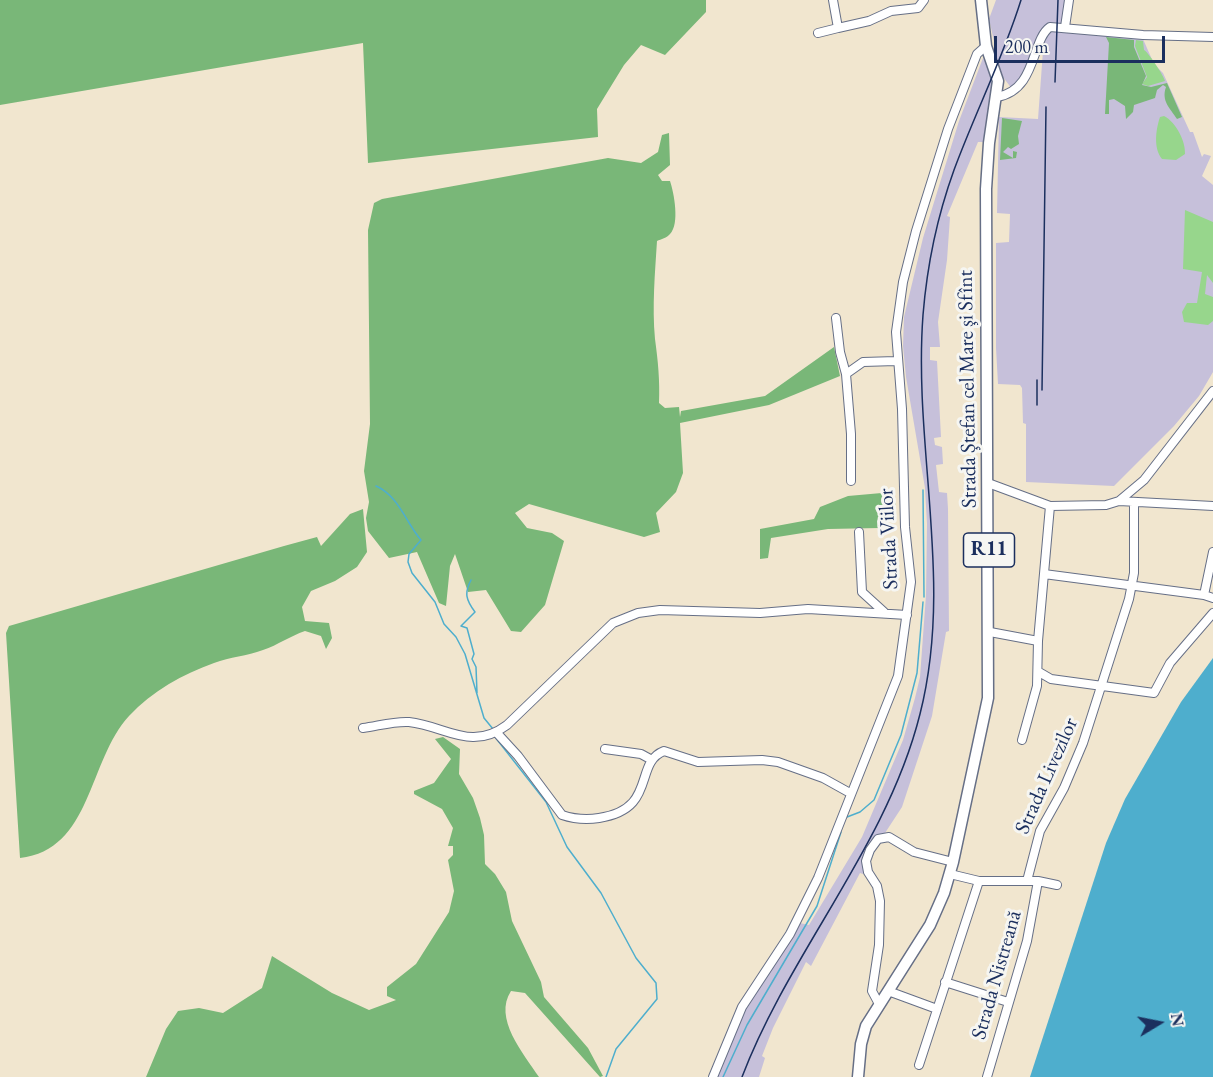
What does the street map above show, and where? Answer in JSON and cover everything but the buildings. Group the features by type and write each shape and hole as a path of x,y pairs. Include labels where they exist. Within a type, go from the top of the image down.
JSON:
{"main road":[{"name":"Strada Ştefan cel Mare şi Sfînt","path":"858,1077 864,1032 879,1004 930,925 950,874 985,716 990,632 986,189 988,143 998,81 986,46 981,0"}],"street":[{"path":"833,0 838,28"},
{"path":"1065,27 1069,0"},
{"path":"818,33 869,21 891,11 914,9 923,2"},
{"path":"997,97 1013,92 1028,72 1046,30 1052,26 1128,34 1213,37"},
{"name":"Strada Viilor","path":"713,1077 742,1007 790,934 818,878 850,793 860,778 894,690 903,654 911,582 905,527 902,409 896,361 896,332 903,282 913,242 959,100 977,54 986,46"},
{"path":"836,318 840,352 846,374 851,434 851,481"},
{"path":"846,374 863,362 896,361"},
{"path":"988,483 1050,506 1106,505 1119,501 1144,480 1213,391"},
{"path":"1119,501 1213,506"},
{"name":"Strada Livezilor","path":"1027,881 1040,831 1068,780 1083,743 1132,585 1134,503"},
{"path":"1022,740 1034,702 1039,672 1038,641 1050,506"},
{"name":"Strada Viilor","path":"859,532 862,592 884,613"},
{"path":"1204,595 1213,552"},
{"path":"1044,574 1213,598"},
{"path":"363,728 405,722 465,737 483,737 496,732 613,623 638,613 660,610 760,613 808,609 907,615"},
{"path":"1039,672 1051,679 1154,693 1170,663 1213,613"},
{"path":"990,632 1038,641"},
{"path":"496,732 518,756 562,814 570,818 593,819 621,814 640,792 652,760 664,751 698,762 772,761 823,778 850,793"},
{"path":"605,749 641,754 652,760"},
{"path":"879,1004 872,991 880,908 877,886 868,872 867,857 872,845 882,837 891,837 914,852 953,862"},
{"path":"950,874 979,881 1038,881 1057,885"},
{"path":"919,1065 979,881"},
{"name":"Strada Nistreană","path":"987,1077 1030,928 1038,881"},
{"path":"945,982 1008,1002"},
{"path":"888,991 937,1009"}],"shaded area":[{"path":"996,0 1068,0 1061,23 1049,25 1030,64 1012,89 1003,77 994,86 983,142 978,142 947,216 950,217 947,260 938,322 940,347 930,347 930,360 937,361 941,437 934,438 935,445 942,447 943,464 936,465 939,492 947,493 949,631 946,632 932,716 902,807 870,856 863,874 860,873 811,966 806,962 773,1028 762,1056 765,1058 759,1077 717,1077 750,998 800,923 809,925 862,837 903,740 915,698 920,677 926,595 927,524 925,488 906,377 903,346 904,317 923,238 959,121 983,58 987,65 996,50 989,19"},
{"path":"1050,31 1143,39 1154,64 1163,73 1190,132 1193,132 1202,157 1204,154 1211,156 1202,176 1213,185 1213,372 1199,396 1174,426 1114,486 1026,482 1026,424 1023,423 1022,388 1020,385 998,384 996,243 1009,242 1010,214 997,213 999,117 1038,119 1044,37"}],"green space":[{"path":"0,0 706,0 706,12 665,55 641,45 624,65 597,109 598,137 368,163 363,43 0,105"},
{"path":"1106,37 1134,40 1134,47 1146,76 1142,85 1151,87 1167,83 1182,117 1177,119 1169,108 1165,100 1166,87 1163,85 1157,90 1155,98 1134,105 1133,112 1126,119 1125,106 1114,99 1109,100 1109,114 1105,114 1109,43"},
{"path":"1136,40 1143,41 1144,50 1165,81 1148,86 1142,84 1147,77 1135,46"},
{"path":"1164,116 1176,127 1184,144 1185,154 1176,160 1162,159 1157,149 1157,127 1160,117"},
{"path":"1002,118 1022,121 1018,136 1019,144 1011,149 1008,147 1003,152 1013,158 1013,151 1017,152 1016,158 1000,160"},
{"path":"669,133 670,165 658,175 662,181 670,181 675,216 675,223 670,234 657,241 654,314 659,403 665,408 679,407 680,417 681,411 765,396 834,347 840,376 769,405 680,423 683,473 676,492 656,513 660,532 644,537 529,504 515,513 527,528 552,533 564,541 545,605 521,632 511,631 486,590 468,592 455,554 450,566 446,606 439,603 417,552 389,558 368,531 366,518 369,502 364,471 370,424 368,230 374,203 382,199 608,158 641,163 658,152 662,135"},
{"path":"1185,210 1213,222 1213,283 1207,275 1205,294 1213,297 1213,321 1208,325 1184,322 1182,312 1187,303 1197,303 1202,272 1183,269"},
{"path":"893,492 896,507 880,510 879,528 828,529 771,538 768,558 760,559 760,529 814,519 820,507 848,496"},
{"path":"363,509 367,552 357,567 335,581 311,591 302,607 305,621 329,623 332,638 326,649 321,636 305,631 263,650 202,667 158,691 129,716 115,734 86,800 62,839 44,851 20,858 6,633 9,626 317,537 321,546 350,514"},
{"path":"443,737 460,749 459,774 473,798 480,818 484,835 485,864 495,874 506,892 512,921 541,982 544,997 588,1048 603,1076 600,1077 525,993 511,991 506,1001 508,1024 518,1046 539,1077 146,1077 166,1029 178,1011 199,1008 223,1013 262,988 272,956 332,993 369,1010 396,1000 387,996 387,987 416,964 449,912 454,891 448,860 453,855 453,846 448,846 453,828 442,809 414,794 414,791 434,783 451,759 435,739"}],"water":[{"path":"1213,658 1213,1077 1030,1077 1106,843 1125,799 1181,702"}],"waterway":[{"path":"376,486 391,496 421,540 409,554 408,562 412,573 435,602 444,624 456,637 465,654 484,718 493,729"},
{"path":"923,490 924,597"},
{"path":"471,580 467,596 475,612 461,626 467,628 474,654 472,659 476,667 477,693"},
{"path":"847,817 860,812 874,800 901,735 917,673 923,602"},
{"path":"495,737 546,802 567,847 601,893 636,958 656,983 657,999 616,1049 606,1077"},
{"path":"723,1077 747,1025 817,906 841,832"}],"railway":[{"path":"742,1077 785,986 862,854 885,809 905,762 920,714 929,664 933,614 933,565 921,365 927,278 948,188 1021,0"},
{"path":"1055,82 1058,0"},
{"path":"1042,390 1046,107"},
{"path":"1037,380 1037,405"}]}
